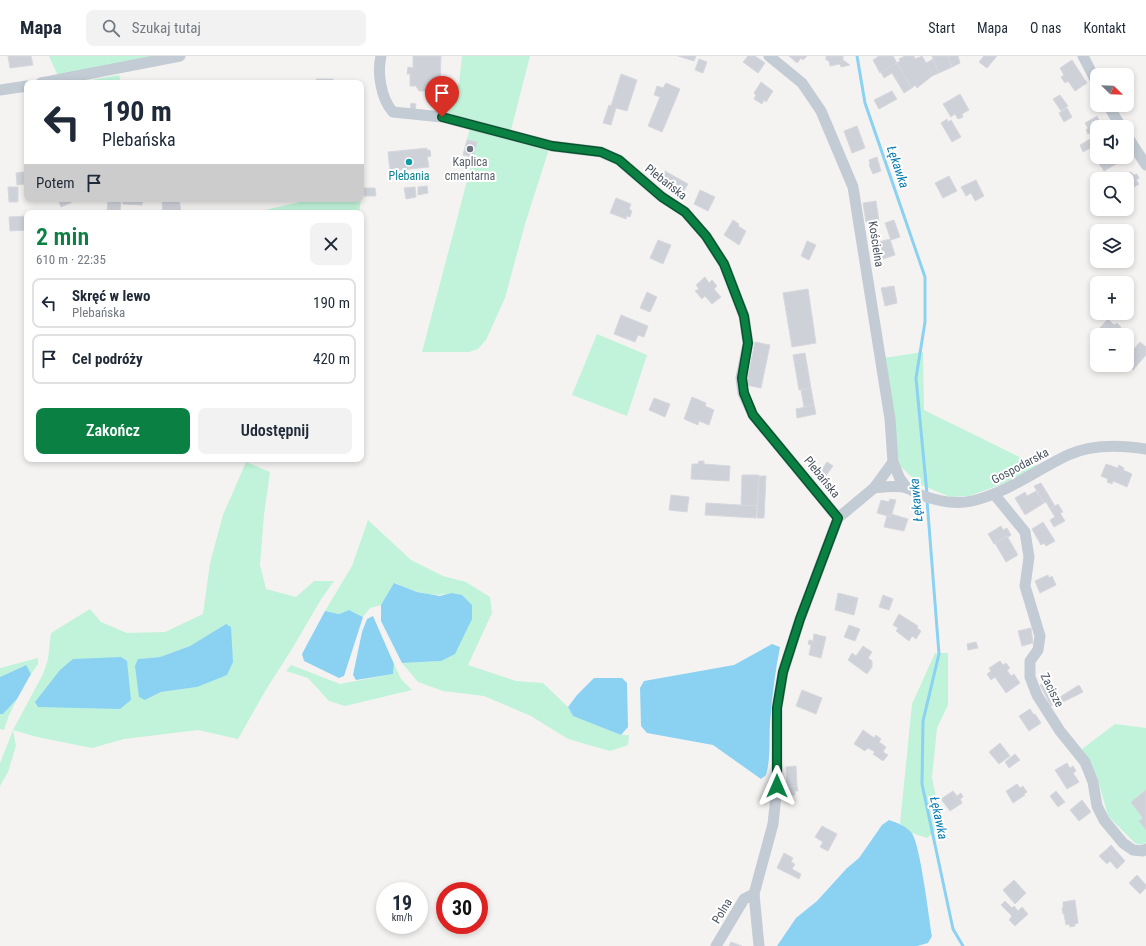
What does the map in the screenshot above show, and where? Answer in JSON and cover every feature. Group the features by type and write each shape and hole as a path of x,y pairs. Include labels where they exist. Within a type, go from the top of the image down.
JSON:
{"street":[{"path":"56,80 180,56"},
{"name":"Plebańska","path":"381,56 381,84 388,106 393,112 442,117 552,146 601,152 619,160 662,197 685,212 706,236 724,264 744,316 748,343 742,378 744,393 753,415 838,518"},
{"name":"Kościelna","path":"769,56 802,83 821,112 853,187 890,419 893,462 900,479 907,488"},
{"path":"1083,56 1090,70"},
{"path":"0,90 24,86"},
{"path":"1134,147 1146,165"},
{"name":"Gospodarska","path":"907,488 920,495 949,503 971,501 994,494 1069,454 1097,447 1129,446 1146,449"},
{"path":"759,946 754,894 773,824 777,786 777,708 783,672 800,619 838,518 874,488 893,462"},
{"path":"874,488 907,488"},
{"name":"Zacisze","path":"994,494 1025,532 1029,557 1025,586 1040,636 1038,650 1030,661 1030,677 1037,695 1060,731 1085,762 1093,782 1097,806 1104,820 1123,843 1132,850 1142,851 1146,849"},
{"name":"Polna","path":"716,946 744,899 754,894"}],"green space":[{"path":"49,56 155,56 58,76"},
{"path":"462,56 530,56 511,130 439,112 459,83"},
{"path":"119,75 120,80 92,80"},
{"path":"470,128 549,149 525,224 505,298 486,340 478,349 469,352 422,352 473,158 463,155"},
{"path":"300,202 361,202 359,210 265,210"},
{"path":"597,334 647,355 627,416 572,395"},
{"path":"923,352 924,410 1038,466 1000,485 969,496 950,497 919,484 899,465 894,416 883,358"},
{"path":"246,462 270,472 264,515 260,565 266,589 296,597 314,581 334,581 320,601 267,688 238,739 198,730 124,739 92,748 37,737 13,730 43,674 48,659 51,633 90,609 101,622 127,633 165,632 203,614 210,563 223,515","holes":["226,624 197,687 161,692 145,700 138,659 160,657 190,646"]},
{"path":"368,520 411,560 443,576 466,582 490,597 492,613 468,665 516,681 543,683 568,707 573,716 621,735 629,735 628,745 610,751 568,739 531,716 484,696 443,691 418,682 402,663 441,661 451,593 436,595 422,593 395,583 381,605 370,608 363,617 349,610 339,614 325,611 352,566"},
{"path":"935,653 948,653 948,705 937,728 932,778 942,825 927,838 912,833 900,824 912,704"},
{"path":"38,658 38,664 31,674 25,665 0,677 0,668"},
{"path":"394,664 401,679 412,690 345,706 329,701 308,678 286,671 291,665 340,684 393,674"},
{"path":"17,699 4,730 0,729 0,714 3,714"},
{"path":"1115,724 1146,728 1146,842 1141,845 1135,843 1108,816 1098,780 1091,762 1082,749"},
{"path":"13,730 16,746 8,772 0,786 0,763"}],"water":[{"path":"394,583 417,592 440,596 451,593 462,595 472,605 472,619 455,654 441,661 402,663 381,621 381,605"},
{"path":"349,610 363,617 344,676 339,678 304,661 302,654 325,611 339,614"},
{"path":"373,616 394,664 393,674 356,680 353,675 362,632 367,619"},
{"path":"226,624 231,627 233,662 227,675 197,687 161,692 145,700 139,697 135,666 138,659 160,657 190,646"},
{"path":"772,644 780,647 775,675 770,723 769,762 766,775 761,779 713,745 647,733 641,726 640,688 644,681 734,665"},
{"path":"121,657 127,661 131,700 120,709 38,707 35,702 60,670 73,659"},
{"path":"26,665 31,674 17,699 3,714 0,714 0,677"},
{"path":"594,678 622,678 627,683 628,727 621,735 573,716 568,707 577,695"},
{"path":"889,820 911,832 918,850 932,936 928,943 917,946 777,946 796,918 817,901 847,868 859,858 882,825"}],"building":[{"path":"8,56 31,56 33,65 10,68"},
{"path":"413,56 441,56 440,87 429,87 426,91 419,91 416,86 410,86 410,74 407,74 408,67 413,68"},
{"path":"678,56 696,56 694,61"},
{"path":"748,56 755,56 765,63 758,73 743,62"},
{"path":"789,56 807,56 803,60 801,58 797,63"},
{"path":"826,56 843,56 843,60 850,65 841,67 840,64 830,66 829,61 826,60"},
{"path":"879,56 893,56 897,63 880,73 873,60"},
{"path":"905,56 914,56 915,59 922,56 926,63 933,59 939,73 932,76 917,88 915,85 912,88 897,63 900,61 899,59"},
{"path":"932,56 948,56 952,67 939,73"},
{"path":"948,56 958,56 960,63 952,67"},
{"path":"984,56 997,56 987,68 979,62"},
{"path":"699,59 707,62 703,73 695,70"},
{"path":"1072,60 1087,83 1075,91 1068,81 1065,83 1061,77 1064,75 1060,68"},
{"path":"897,63 912,88 904,93 892,73 884,78 881,72"},
{"path":"621,74 637,80 627,111 616,108 611,125 603,123 609,105 611,106"},
{"path":"316,79 333,79 333,80"},
{"path":"761,82 773,91 766,102 764,100 762,104 754,99 756,95 754,93"},
{"path":"666,83 680,89 662,132 648,126 660,97 654,95 657,86 663,88"},
{"path":"892,91 897,99 879,109 874,100"},
{"path":"960,94 969,110 962,114 963,117 958,119 955,114 951,117 943,104"},
{"path":"1060,95 1068,106 1061,111 1053,99"},
{"path":"411,103 416,104 415,110 410,109"},
{"path":"1067,108 1072,117 1064,122 1059,113"},
{"path":"1097,116 1099,120 1090,120"},
{"path":"947,119 948,122 951,120 961,137 952,142 941,123"},
{"path":"1090,120 1090,133 1088,134 1086,130 1088,128 1085,123"},
{"path":"857,126 865,148 852,153 844,131"},
{"path":"1090,139 1090,148 1083,152 1080,145"},
{"name":"Kaplica cmentarna","path":"467,140 477,142 473,157 463,155"},
{"name":"Plebania","path":"427,148 427,150 430,150 431,156 427,157 429,167 390,171 388,152"},
{"path":"877,157 881,171 873,174 869,165 869,160"},
{"path":"1099,164 1116,164 1104,171"},
{"path":"665,171 688,184 682,194 660,181"},
{"path":"24,172 24,184 17,185 16,173"},
{"path":"1137,174 1139,178 1136,180 1139,184 1134,187 1134,175"},
{"path":"949,176 957,191 943,198 935,183"},
{"path":"976,180 984,196 975,201 971,193 966,196 961,187"},
{"path":"427,186 428,193 418,195 418,187"},
{"path":"8,187 18,187 18,202 9,202"},
{"path":"415,187 416,197 406,199 404,188"},
{"path":"364,188 375,188 376,196 364,196"},
{"path":"700,190 715,197 708,211 694,204"},
{"path":"616,198 631,204 629,209 632,211 630,217 627,216 626,219 610,213"},
{"path":"876,201 879,221 866,222 863,203"},
{"path":"59,202 72,202 61,207"},
{"path":"108,202 121,202 120,210 107,210"},
{"path":"123,202 142,202 142,205 123,204"},
{"path":"162,202 179,202 181,210 163,210"},
{"path":"24,216 24,230 10,231 9,217"},
{"path":"733,220 739,224 738,226 746,231 739,245 724,235"},
{"path":"894,220 900,237 891,240 885,223"},
{"path":"890,239 895,255 880,260 875,243"},
{"path":"658,240 671,245 663,264 650,258"},
{"path":"807,241 816,245 809,260 801,256"},
{"path":"705,277 709,283 712,280 717,286 714,289 721,297 712,304 705,296 702,299 695,291 699,289 696,285"},
{"path":"894,286 897,303 885,306 881,288"},
{"path":"808,289 816,343 792,347 783,293"},
{"path":"647,292 657,297 650,312 640,308"},
{"path":"621,315 648,326 644,337 638,335 635,342 614,334"},
{"path":"1107,320 1114,325 1117,323 1121,327 1120,328 1100,328"},
{"path":"755,342 770,345 761,388 746,385"},
{"path":"1140,342 1146,347 1146,355 1134,369 1134,349"},
{"path":"805,353 811,388 799,390 793,355"},
{"path":"811,388 814,405 804,407 801,390"},
{"path":"692,397 706,403 705,406 714,410 709,425 699,421 698,425 684,419"},
{"path":"654,398 670,404 665,417 649,410"},
{"path":"814,405 816,414 797,418 796,409"},
{"path":"699,461 704,461 704,464 730,466 729,481 691,479 692,464 698,464"},
{"path":"827,462 833,466 822,481 814,475 820,468 822,469"},
{"path":"1106,464 1118,468 1119,465 1124,468 1123,470 1132,474 1127,487 1113,481 1112,484 1107,482 1108,479 1101,476"},
{"path":"742,475 759,475 757,506 741,505"},
{"path":"759,476 766,476 764,518 757,518"},
{"path":"1041,483 1055,506 1050,509 1046,502 1044,503 1034,486"},
{"path":"1036,491 1044,503 1025,515 1015,498 1025,492 1027,496"},
{"path":"671,495 689,497 687,512 669,510"},
{"path":"890,499 896,500 891,517 877,513 881,500 889,502"},
{"path":"706,503 757,506 756,518 705,515"},
{"path":"1058,504 1063,512 1060,513 1065,521 1054,527 1050,520 1055,517 1050,509"},
{"path":"891,514 908,519 904,531 884,527 887,516 891,517"},
{"path":"1043,522 1055,541 1046,546 1044,543 1041,545 1032,529"},
{"path":"1001,526 1003,530 1007,528 1011,535 994,544 988,534"},
{"path":"1007,536 1018,555 1006,562 995,543"},
{"path":"1048,575 1049,578 1052,576 1056,585 1040,593 1035,581"},
{"path":"838,593 858,598 854,615 835,610"},
{"path":"883,595 893,599 889,610 879,607"},
{"path":"899,614 918,626 917,628 921,631 916,639 912,636 909,641 896,631 898,628 893,625"},
{"path":"849,625 860,629 855,641 844,637"},
{"path":"1031,628 1033,643 1022,646 1018,631"},
{"path":"814,634 826,637 821,658 809,655 811,645 808,644 809,640 813,641"},
{"path":"976,642 978,648 968,650 967,644"},
{"path":"863,646 872,652 868,658 872,661 872,667 867,674 848,660 852,653 856,656"},
{"path":"1000,661 1003,665 1006,663 1010,668 1007,670 1011,676 1014,674 1020,683 1006,693 995,677 991,680 987,674 991,671 989,668"},
{"path":"1049,680 1060,701 1051,706 1040,685"},
{"path":"1079,685 1083,692 1063,702 1060,697"},
{"path":"802,690 822,698 816,714 796,706"},
{"path":"1030,709 1041,723 1029,731 1019,716"},
{"path":"863,730 874,738 876,735 881,739 879,742 886,747 883,752 888,755 883,761 873,754 875,752 868,748 865,751 854,744"},
{"path":"1000,743 1010,756 999,764 989,752"},
{"path":"1015,754 1020,760 1009,768 1005,762"},
{"path":"1067,763 1070,768 1073,766 1076,771 1073,773 1079,782 1067,789 1055,770"},
{"path":"796,766 797,786 787,787 786,767"},
{"path":"1017,784 1020,788 1023,786 1027,792 1013,803 1006,791"},
{"path":"797,786 798,791 795,791 795,795 788,795 787,787"},
{"path":"1146,790 1146,830 1139,821 1143,818 1131,802"},
{"path":"953,791 957,796 961,793 963,797 960,799 962,803 950,811 941,799"},
{"path":"1056,791 1065,802 1058,807 1050,796"},
{"path":"1082,800 1091,812 1079,821 1070,810"},
{"path":"822,826 837,834 828,851 820,847 823,842 815,837"},
{"path":"1111,845 1125,861 1121,865 1107,849"},
{"path":"1107,849 1121,865 1117,869 1110,861 1107,864 1099,856"},
{"path":"784,853 793,858 791,862 795,864 792,869 801,874 799,879 777,868"},
{"path":"1137,875 1146,885 1146,888 1140,894 1129,883"},
{"path":"1014,880 1026,893 1015,904 1003,890"},
{"path":"1075,900 1078,923 1075,924 1075,926 1070,927 1069,924 1066,925 1062,908 1063,902"},
{"path":"1005,901 1012,908 1014,906 1018,911 1022,907 1028,914 1015,926 1009,920 1012,916 1001,905"},
{"path":"731,942 742,946 729,946"}],"waterway":[{"name":"Łękawka","path":"857,56 865,103 925,277 925,322 916,378 927,494"},
{"name":"Łękawka","path":"927,500 939,654 923,721 922,784 953,929 963,946"}],"place":[{"name":"Kaplica cmentarna","path":"470,149"},
{"name":"Plebania","path":"409,162"}],"route":[{"path":"442,117 552,146 601,152 619,160 662,197 685,212 706,236 724,264 744,316 748,343 742,378 744,393 748,404 753,415 838,518 800,619 783,672 777,708 777,786"}]}
